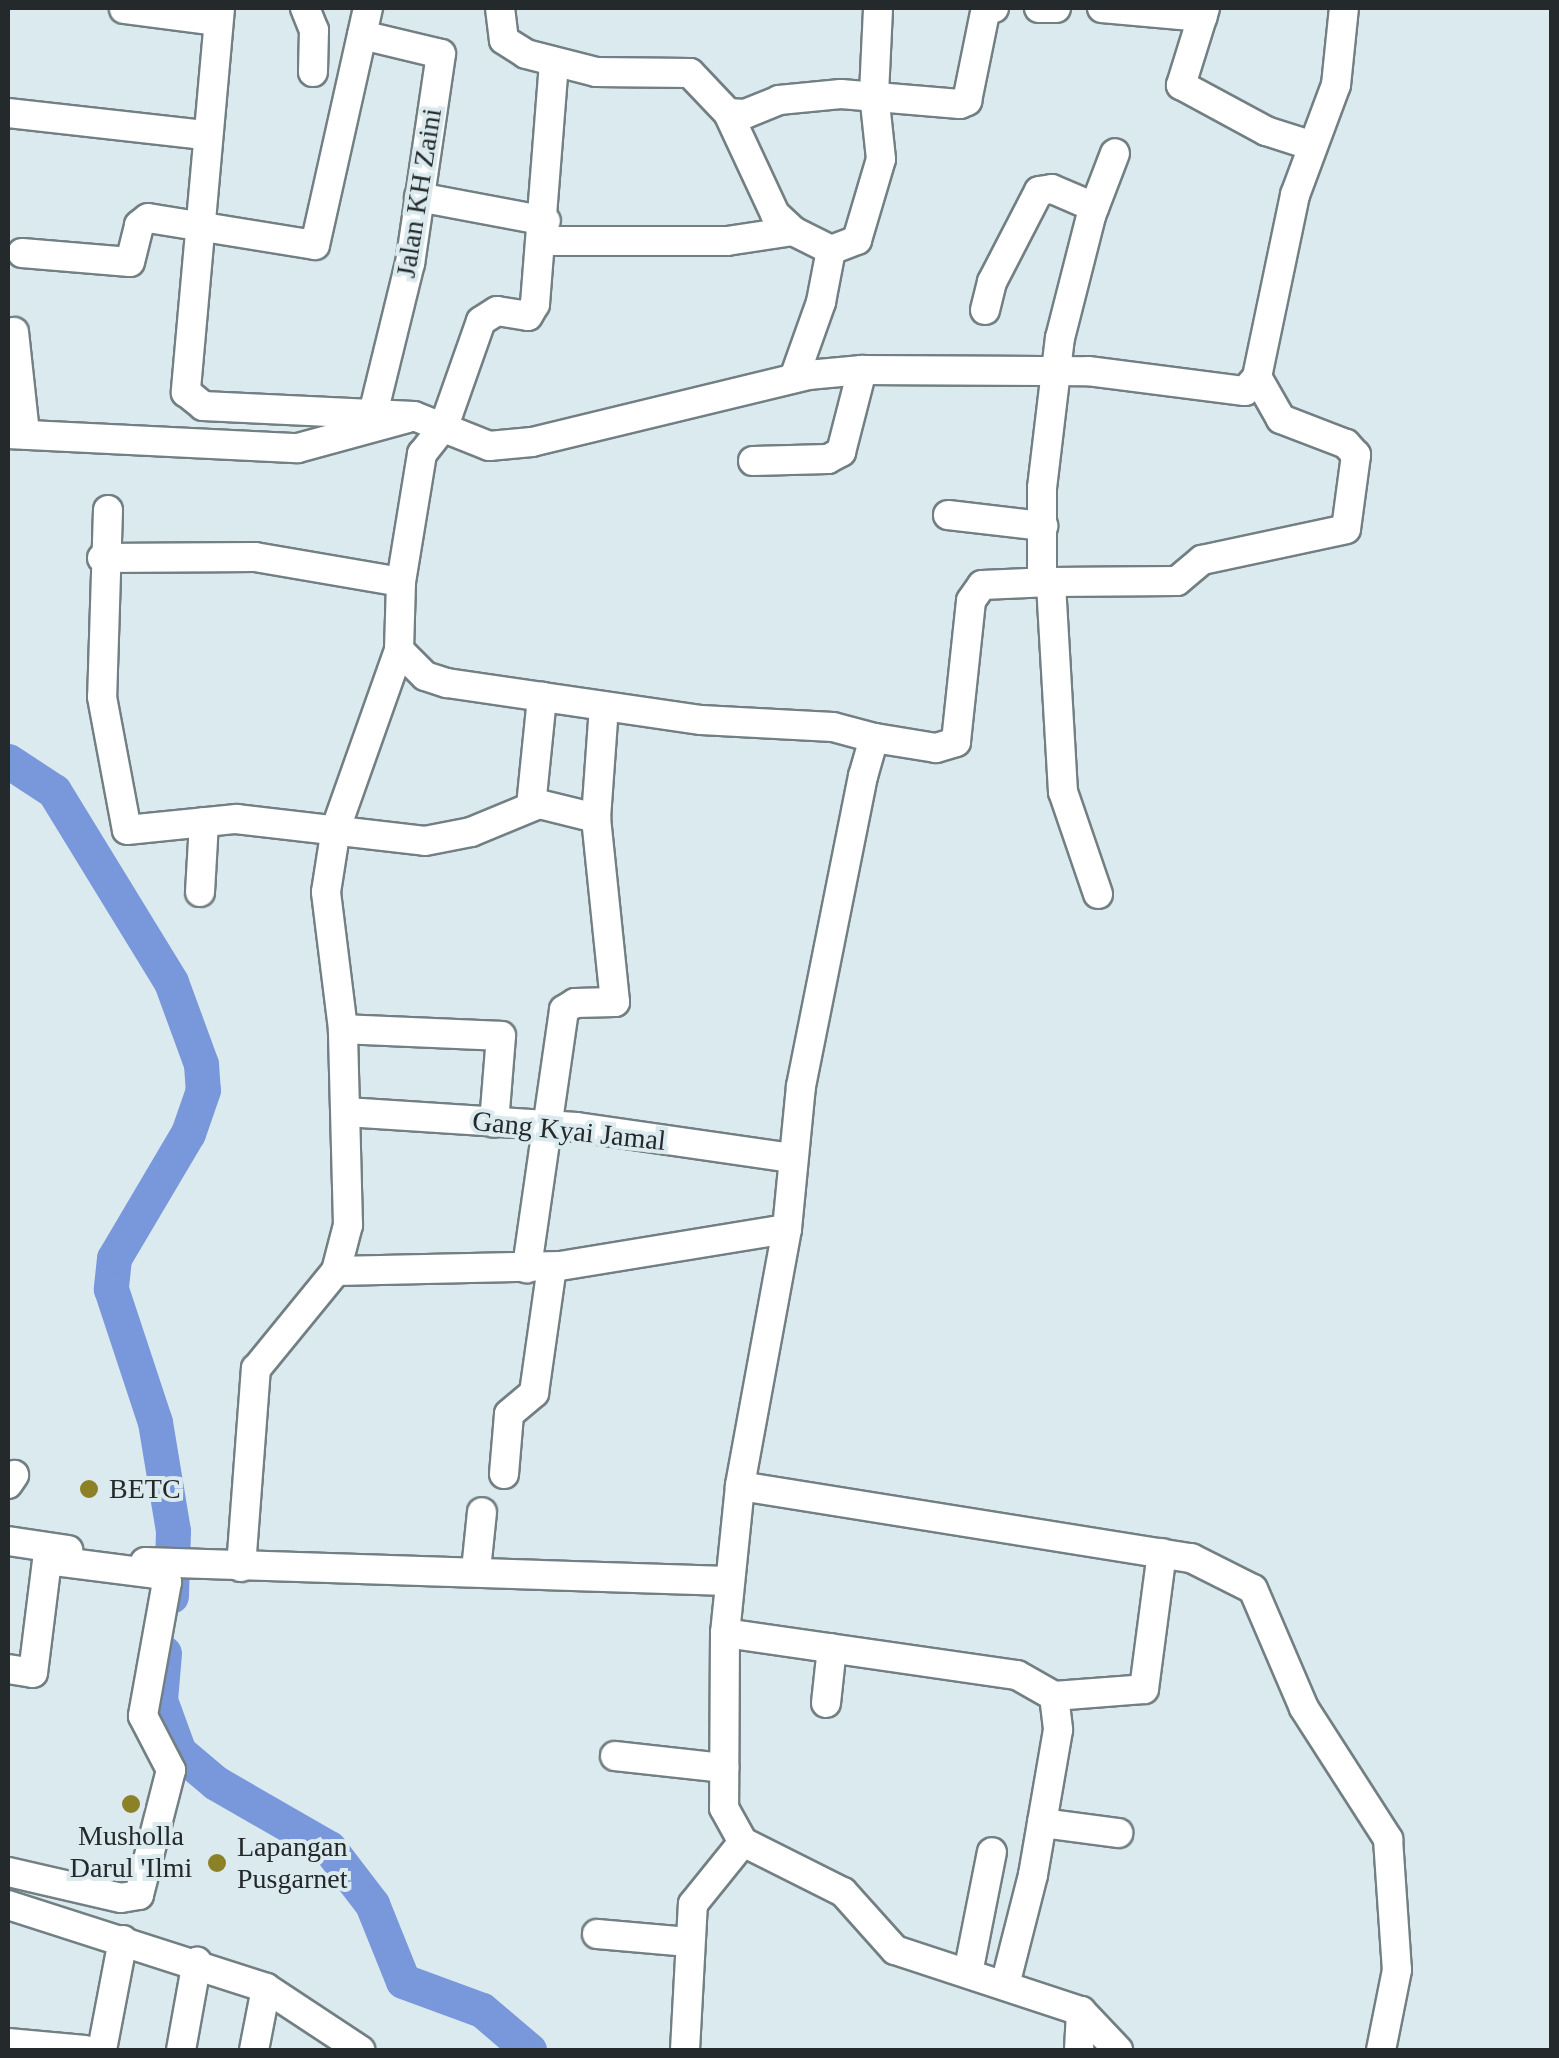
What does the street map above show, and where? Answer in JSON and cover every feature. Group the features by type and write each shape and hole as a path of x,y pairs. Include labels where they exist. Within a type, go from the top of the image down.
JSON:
{"street":[{"path":"304,8 314,30 313,72"},
{"path":"500,8 504,40 554,64 596,72 690,73 728,112 774,214 793,231 830,250 856,240 881,159 874,94 878,8"},
{"path":"728,112 746,114 790,98 874,94 967,101 986,8 994,8"},
{"path":"1040,8 1056,8"},
{"path":"1102,8 1204,12 1196,48 1180,74 1182,84 1266,131 1312,146"},
{"path":"124,9 218,14 196,223 186,392 203,406 374,410 414,416 444,426 476,445 532,442 794,378 862,370 1058,372 1223,392 1245,390 1256,377 1295,195 1340,67 1344,8"},
{"path":"22,253 128,262 134,260 144,219 196,223 315,245 365,21"},
{"name":"Jalan KH Zaini","path":"365,21 441,54 419,196 374,410"},
{"path":"241,1567 256,1369 336,1271 348,1225 343,1029 326,909 336,828 399,650 401,582 422,454 444,426 481,320 491,312 533,311 544,231 554,64"},
{"path":"8,112 204,135"},
{"path":"1098,894 1063,792 1043,526 1069,290 1115,153"},
{"path":"985,310 992,282 1039,191 1052,189 1094,207"},
{"path":"419,196 544,231 727,241 793,231"},
{"path":"794,378 821,302 830,250"},
{"path":"14,332 16,434 298,448 414,416"},
{"path":"752,461 828,459 841,452 862,370"},
{"path":"399,650 437,681 701,720 833,727 936,748 956,742 976,589 1047,582 1177,581 1196,561 1346,529 1356,455 1346,444 1281,419 1256,377"},
{"path":"108,510 102,558 102,697 127,830 204,822 336,828 425,841 471,832 531,806 596,818"},
{"path":"948,515 1043,526"},
{"path":"102,558 255,558 401,582"},
{"path":"531,806 542,697"},
{"path":"504,1474 509,1414 534,1394 544,1126 564,1010 576,1003 615,1002 596,818 604,706"},
{"path":"874,738 800,1086 788,1229 740,1486 725,1632 727,1819 743,1842 843,1892 895,1950 1081,2011 1118,2050"},
{"path":"200,892 204,822"},
{"path":"343,1029 501,1036 494,1122"},
{"name":"Gang Kyai Jamal","path":"346,1112 544,1126 792,1158"},
{"path":"336,1271 540,1268 788,1229"},
{"path":"740,1486 1209,1562 1261,1598 1304,1708 1384,1830 1394,1874 1397,1970 1381,2050"},
{"path":"476,1570 482,1512"},
{"path":"8,1541 199,1568 476,1570 728,1581"},
{"path":"725,1632 1017,1676 1054,1696 1144,1690 1162,1553"},
{"path":"8,1669 33,1673 46,1560 157,1574 166,1582 143,1716 172,1770 139,1895 121,1898 8,1872"},
{"path":"826,1703 832,1648"},
{"path":"1006,1985 1058,1730 1054,1696"},
{"path":"614,1756 724,1768"},
{"path":"1042,1822 1118,1832"},
{"path":"685,2050 689,1942 695,1897 743,1842"},
{"path":"968,1973 992,1852"},
{"path":"8,1905 197,1961 266,1988 360,2050"},
{"path":"597,1934 689,1942"},
{"path":"102,2050 122,1940"},
{"path":"181,2050 197,1961"},
{"path":"254,2050 266,1988"},
{"path":"1078,2050 1081,2011"},
{"path":"8,2043 85,2050"}],"waterway":[{"path":"8,761 54,791 171,982 201,1064 203,1090 188,1133 114,1258 111,1289 155,1422 173,1531 171,1596"},
{"path":"164,1653 160,1700 179,1752 216,1783 329,1848 372,1904 403,1981 482,2010 529,2050"}],"place":[{"name":"BETC","path":"89,1489"},
{"name":"Musholla Darul 'Ilmi","path":"131,1804"},
{"name":"Lapangan Pusgarnet","path":"217,1863"}]}
